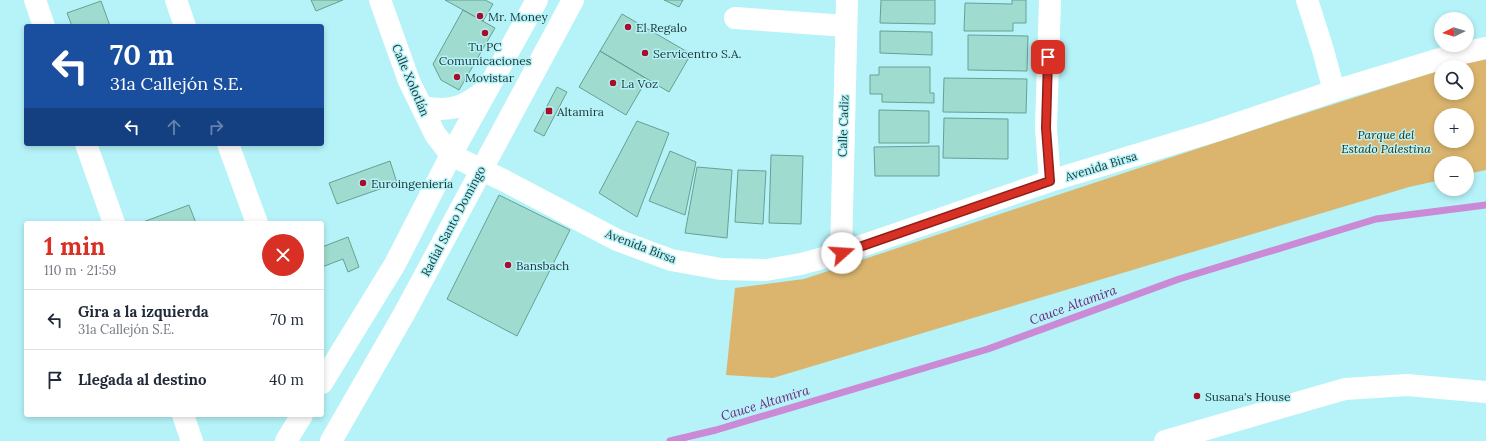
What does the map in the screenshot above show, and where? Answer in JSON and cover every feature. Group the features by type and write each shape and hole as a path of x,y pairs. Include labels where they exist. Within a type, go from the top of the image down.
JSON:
{"street":[{"path":"35,0 43,24"},
{"path":"176,0 184,24"},
{"name":"Calle Xolotlán","path":"380,0 409,80 435,134 451,155"},
{"path":"324,380 395,264 451,155 536,0"},
{"name":"Radial Santo Domingo","path":"331,441 404,314 480,170 573,0"},
{"name":"Calle Cadiz","path":"842,253 847,0"},
{"path":"1050,0 1046,128 1050,181"},
{"path":"1307,0 1334,91"},
{"path":"735,18 846,26"},
{"name":"Avenida Birsa","path":"451,155 503,180 617,240 671,260 721,269 766,270 801,264 842,253 1050,181 1215,131 1334,91 1450,56 1486,48"},
{"path":"422,107 438,110 455,108 472,101 489,87"},
{"path":"87,146 113,221"},
{"path":"229,146 256,221"},
{"path":"1165,441 1345,389 1407,385 1486,392"},
{"path":"184,417 192,441"},
{"path":"286,441 301,417"}],"green space":[{"name":"Parque del Estado Palestina","path":"1486,56 1486,170 1474,173 1474,156 1434,156 1434,182 1409,187 773,378 726,375 735,288 804,279 1281,121 1434,72 1434,100 1474,100 1474,60"}],"building":[{"path":"311,0 343,0 316,11"},
{"name":"Mr. Money","path":"445,0 485,0 493,4 483,21"},
{"path":"664,0 683,0 679,7"},
{"path":"881,0 935,0 935,24 880,23"},
{"path":"1012,0 1026,0 1026,23 1013,23 1013,31 964,31 965,3 1012,4"},
{"path":"101,1 109,24 71,24 67,13"},
{"path":"463,10 495,28 459,90 441,80 433,64"},
{"name":"Servicentro S.A.","path":"622,14 691,54 669,92 600,51"},
{"path":"880,31 932,32 932,55 880,53"},
{"path":"968,35 1028,36 1027,71 968,70"},
{"name":"La Voz","path":"600,51 647,79 626,115 579,87"},
{"path":"879,67 930,67 930,93 934,93 934,103 882,102 882,94 870,94 870,75 879,75"},
{"path":"944,78 1027,79 1026,113 943,112"},
{"path":"557,87 567,92 544,136 534,131"},
{"path":"879,110 929,111 929,143 879,143"},
{"path":"944,118 1008,119 1008,159 943,158"},
{"path":"637,121 669,133 637,217 599,193"},
{"path":"939,146 939,176 875,176 874,147"},
{"path":"670,151 696,162 685,215 649,201"},
{"path":"771,155 803,156 801,224 769,223"},
{"name":"Euroingeniería","path":"390,161 397,183 337,204 329,183"},
{"path":"697,167 732,170 727,238 685,233"},
{"path":"738,170 766,171 763,224 735,222"},
{"name":"Bansbach","path":"499,195 570,230 517,336 447,299"},
{"path":"189,205 195,221 146,221"},
{"path":"348,237 359,267 348,272 343,259 324,266 324,246"}],"waterway":[{"name":"Cauce Altamira","path":"670,441 716,430 988,349 1179,279 1376,219 1486,205"}],"place":[{"name":"Mr. Money","path":"480,16"},
{"name":"El Regalo","path":"628,27"},
{"name":"Tu PC Comunicaciones","path":"485,33"},
{"name":"Servicentro S.A.","path":"645,53"},
{"name":"Movistar","path":"457,77"},
{"name":"La Voz","path":"613,83"},
{"name":"Altamira","path":"549,111"},
{"name":"Euroingeniería","path":"363,183"},
{"name":"Bansbach","path":"508,265"},
{"name":"Susana's House","path":"1197,396"}],"route":[{"path":"842,253 1050,181 1046,128 1048,57"}]}
